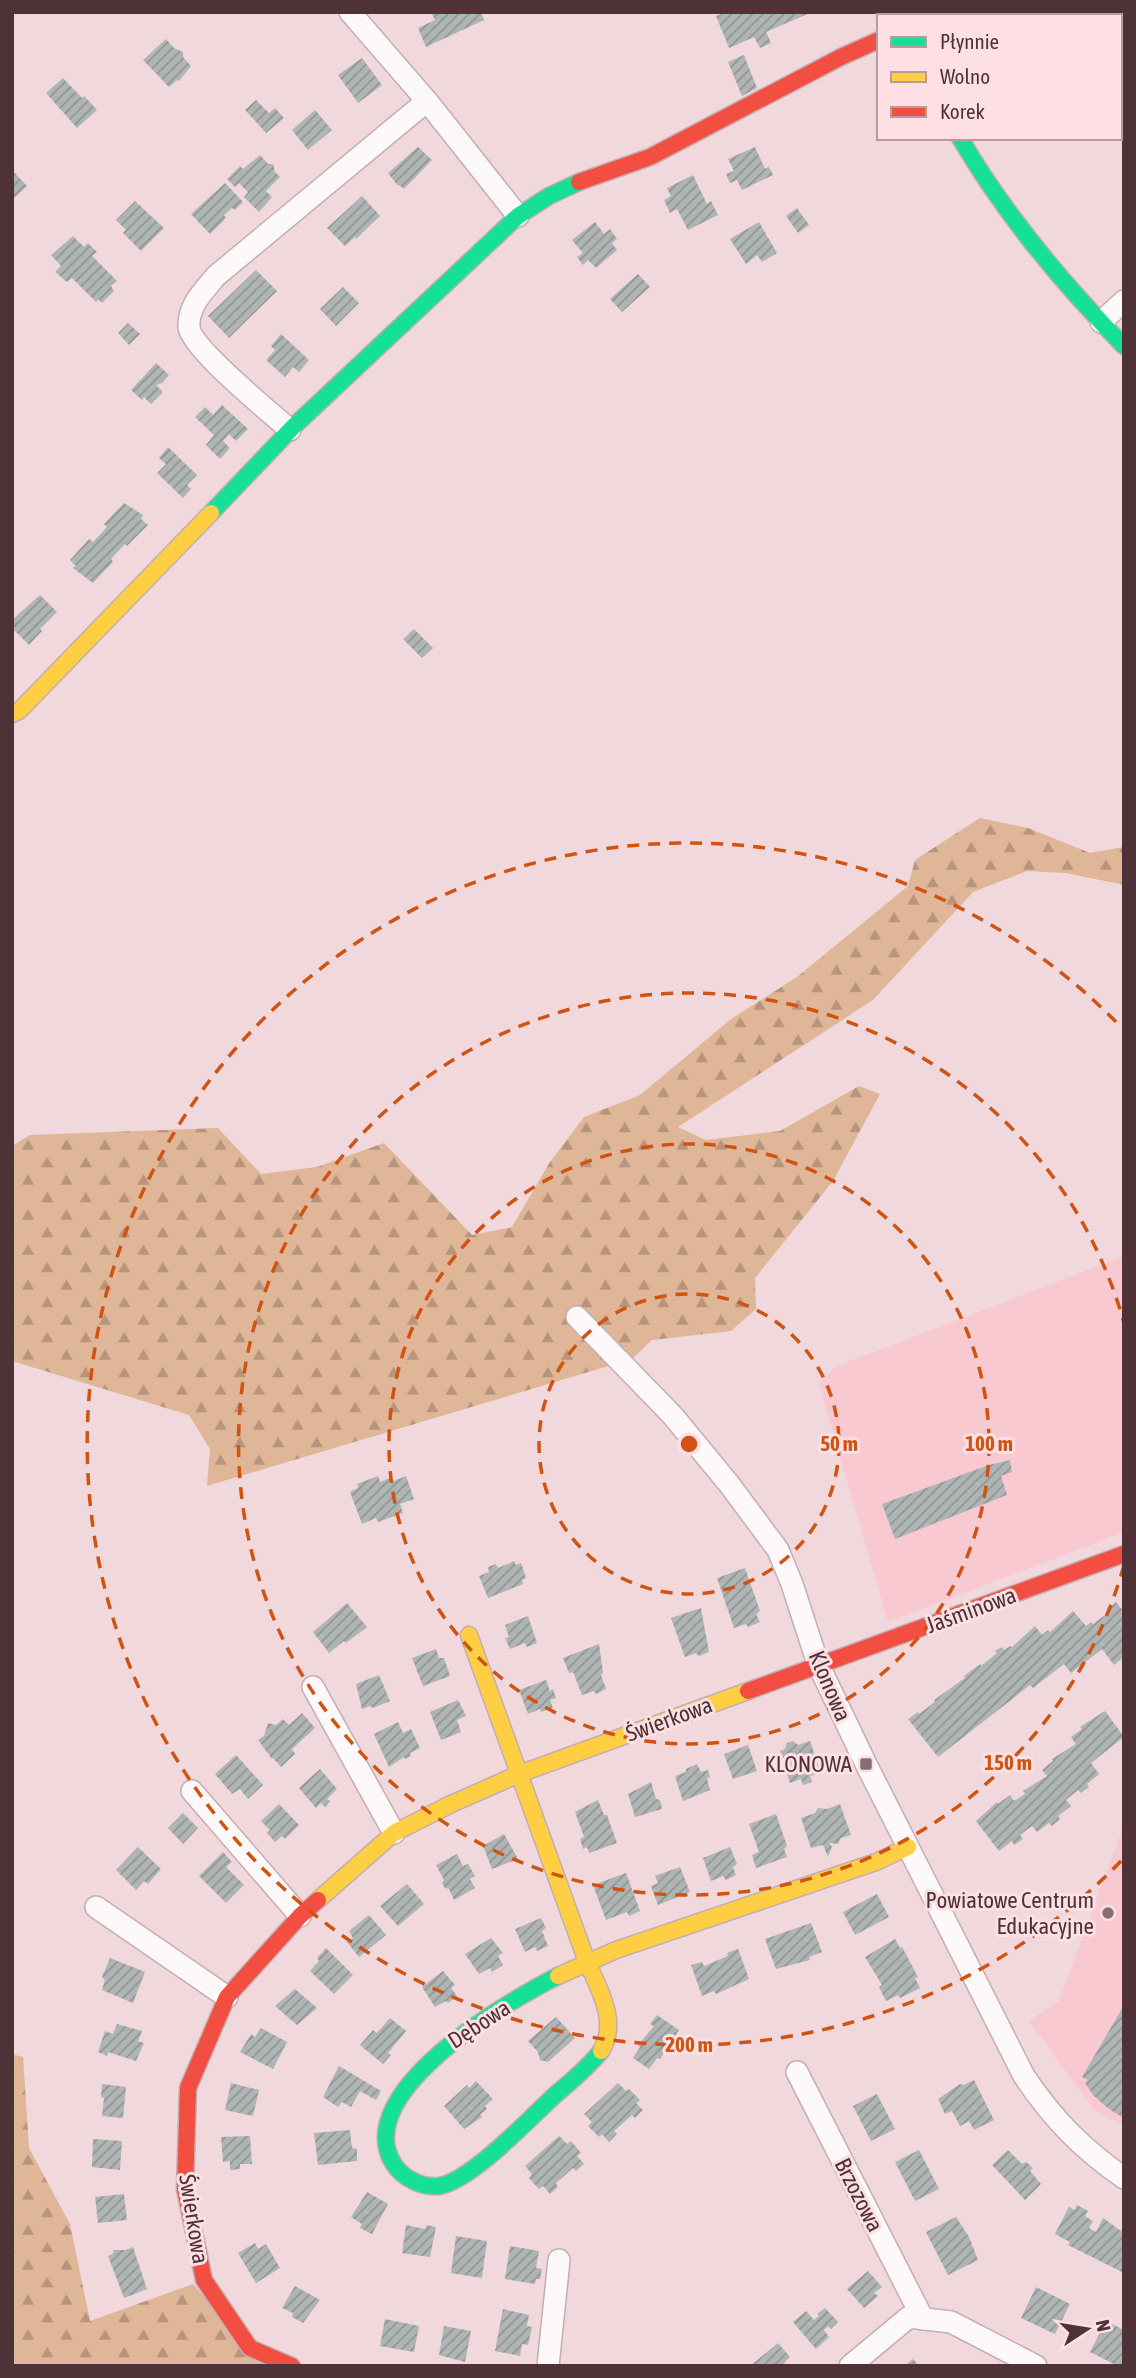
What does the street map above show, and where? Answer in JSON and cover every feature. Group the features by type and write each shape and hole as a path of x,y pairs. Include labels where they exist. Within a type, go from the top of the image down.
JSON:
{"street":[{"path":"350,12 427,101 518,216"},
{"path":"12,714 62,669 290,430 518,216 549,196 585,179 650,157 877,41"},
{"path":"290,430 218,365 191,336 189,325 192,306 216,276 427,101"},
{"path":"961,140 984,179 1019,228 1124,346"},
{"path":"1101,322 1124,301"},
{"name":"Klonowa","path":"577,1317 673,1416 729,1484 778,1550 818,1664 1024,2076 1068,2134 1093,2157 1124,2178"},
{"name":"Jaśminowa","path":"818,1664 1124,1554"},
{"path":"470,1635 587,1962"},
{"name":"Świerkowa","path":"292,2366 250,2348 204,2280 185,2189 188,2088 227,1997 300,1916 394,1833 519,1774 818,1664"},
{"path":"313,1687 394,1833"},
{"path":"192,1791 300,1916"},
{"name":"Dębowa","path":"587,1962 608,2016 604,2048 460,2177 442,2186 425,2186 406,2176 393,2164 387,2144 388,2119 421,2070 439,2050 468,2029 587,1962 876,1862 908,1847"},
{"path":"96,1907 227,1997"},
{"name":"Brzozowa","path":"797,2072 923,2319"},
{"path":"548,2366 559,2260"},
{"path":"850,2366 909,2317 951,2322 1036,2366"}],"shaded area":[{"path":"1124,1256 1124,1532 888,1622 819,1384 835,1367"},
{"name":"Powiatowe Centrum Edukacyjne","path":"1124,1825 1124,2126 1094,2110 1029,2021 1059,2001"}],"green space":[{"path":"980,818 1028,828 1090,853 1124,847 1124,885 1066,873 1027,871 973,892 873,1000 678,1127 706,1140 780,1131 859,1086 880,1094 833,1181 755,1278 756,1309 731,1331 652,1340 632,1359 207,1486 210,1449 189,1415 12,1361 12,1146 30,1135 218,1128 261,1174 317,1167 384,1143 472,1235 512,1227 550,1162 584,1117 640,1095 731,1019 797,977 908,886 915,860"},
{"path":"12,2054 23,2057 29,2148 70,2224 90,2321 193,2284 268,2366 12,2366"}],"building":[{"path":"431,12 481,12 484,20 426,47 418,28 435,20"},
{"path":"726,12 812,12 766,32 771,43 760,48 754,37 729,48 716,16"},
{"path":"166,39 174,48 183,52 183,57 191,66 179,81 169,87 143,60"},
{"path":"744,55 757,88 742,96 728,62"},
{"path":"362,58 382,85 358,103 338,75"},
{"path":"63,78 97,110 77,128 46,93"},
{"path":"256,100 269,113 275,108 284,118 266,133 245,110"},
{"path":"315,110 332,130 308,150 292,130"},
{"path":"418,147 432,160 404,189 398,186 388,173"},
{"path":"755,147 765,169 769,167 773,175 742,190 737,180 730,183 726,174 734,171 728,159"},
{"path":"260,155 268,164 273,164 280,177 266,191 272,197 259,212 244,197 248,192 239,183 235,187 227,179 240,166 243,169"},
{"path":"12,170 27,186 12,200"},
{"path":"693,175 707,204 711,201 718,215 688,230 677,209 670,213 664,200 671,196 667,188"},
{"path":"225,183 243,202 224,215 226,218 210,234 191,214"},
{"path":"362,196 380,216 345,246 327,228"},
{"path":"135,201 164,228 141,251 123,233 126,230 116,220"},
{"path":"797,208 809,225 798,233 786,216"},
{"path":"595,222 604,234 610,229 617,239 612,243 617,250 596,268 588,260 583,265 577,257 583,253 572,240"},
{"path":"759,222 777,253 762,262 757,255 746,264 730,239"},
{"path":"73,236 84,247 88,243 97,252 92,256 117,281 111,286 114,291 102,303 98,299 96,302 72,278 67,282 55,272 61,266 51,255"},
{"path":"256,270 277,291 229,338 208,316"},
{"path":"638,274 650,287 622,312 610,299"},
{"path":"343,287 359,303 336,326 320,309"},
{"path":"128,323 140,334 129,345 118,333"},
{"path":"281,334 309,360 299,372 293,367 285,377 266,360 275,350 271,346"},
{"path":"156,363 169,375 156,385 163,392 151,404 131,390"},
{"path":"222,405 248,429 236,441 229,434 223,441 230,448 220,459 206,445 214,435 195,417 205,407 213,415"},
{"path":"168,447 197,475 187,485 191,489 183,498 157,473 166,464 159,458"},
{"path":"124,503 143,515 141,519 148,525 127,546 125,544 111,559 113,562 93,583 73,568 76,566 70,560 89,539 93,542 107,527 104,524"},
{"path":"40,595 57,612 29,645 12,628 12,620"},
{"path":"414,629 433,648 422,658 403,639"},
{"path":"1010,1460 1012,1472 1001,1476 1007,1495 895,1539 882,1504"},
{"path":"378,1476 380,1482 390,1478 391,1482 406,1476 414,1499 400,1504 403,1513 378,1522 376,1518 362,1524 350,1492 358,1488 357,1484"},
{"path":"514,1561 516,1565 521,1563 526,1578 522,1580 523,1584 488,1598 479,1576 489,1572 488,1567 496,1564 498,1568"},
{"path":"745,1568 760,1611 756,1614 760,1622 748,1627 746,1624 734,1628 717,1578"},
{"path":"1116,1602 1124,1612 1124,1657 1114,1665 1102,1649 1071,1673 1064,1664 1033,1688 1030,1685 938,1757 908,1719 935,1702 934,1700 965,1678 964,1676 997,1653 995,1651 1002,1647 1004,1650 1012,1647 1035,1626 1042,1635 1048,1630 1050,1632 1073,1611 1086,1626 1091,1622 1093,1624 1109,1612 1107,1610"},
{"path":"347,1603 367,1627 329,1653 313,1632"},
{"path":"701,1608 709,1652 685,1657 671,1618"},
{"path":"528,1616 537,1643 527,1647 525,1643 510,1649 505,1638 509,1637 505,1625"},
{"path":"599,1644 603,1673 601,1675 606,1689 596,1694 594,1691 582,1695 573,1672 569,1673 563,1658"},
{"path":"436,1649 439,1658 444,1658 450,1676 423,1686 412,1658"},
{"path":"379,1675 390,1701 362,1709 356,1684"},
{"path":"546,1680 556,1698 550,1700 553,1708 528,1714 519,1690"},
{"path":"458,1700 466,1716 457,1720 461,1732 441,1740 430,1712"},
{"path":"1105,1711 1124,1737 1091,1763 1099,1774 1087,1784 1089,1787 1081,1793 1078,1790 1066,1800 1071,1806 1058,1816 1060,1819 1052,1826 1049,1823 1037,1832 1032,1826 1020,1835 1023,1839 1014,1845 1012,1841 999,1851 976,1821 997,1802 998,1804 1010,1795 1014,1801 1025,1794 1023,1791 1047,1776 1042,1770 1052,1759 1076,1744 1071,1737 1082,1729 1080,1727"},
{"path":"302,1713 315,1728 292,1749 295,1754 281,1767 258,1740 264,1736 268,1723 276,1725 283,1719 289,1725"},
{"path":"398,1722 403,1733 411,1729 420,1748 410,1753 411,1756 405,1759 404,1757 389,1767 374,1734"},
{"path":"793,1741 798,1745 810,1741 821,1773 810,1776 812,1782 803,1785 801,1779 790,1783 780,1751"},
{"path":"748,1745 757,1771 733,1779 724,1754"},
{"path":"236,1755 263,1785 248,1799 240,1789 232,1794 215,1774"},
{"path":"697,1764 701,1772 708,1770 710,1790 683,1801 675,1776"},
{"path":"320,1769 337,1789 327,1799 330,1801 325,1807 321,1803 316,1808 299,1788"},
{"path":"651,1782 662,1809 635,1817 628,1794"},
{"path":"598,1800 604,1815 607,1815 617,1843 589,1853 587,1847 583,1849 580,1839 584,1837 575,1812"},
{"path":"279,1804 299,1825 285,1839 282,1836 275,1842 267,1833 270,1830 261,1821"},
{"path":"840,1804 851,1835 841,1838 838,1844 829,1843 832,1847 828,1857 823,1845 811,1848 801,1818 815,1813 818,1808 827,1809"},
{"path":"183,1813 198,1828 183,1844 168,1828"},
{"path":"776,1814 787,1846 784,1849 787,1857 756,1868 752,1855 759,1852 749,1824"},
{"path":"504,1834 518,1859 492,1869 483,1846"},
{"path":"138,1847 161,1869 148,1884 144,1881 136,1890 116,1870"},
{"path":"730,1847 737,1864 733,1867 736,1875 726,1880 723,1876 711,1881 703,1858"},
{"path":"223,1852 232,1862 226,1867 244,1885 226,1903 199,1876"},
{"path":"457,1854 463,1866 468,1864 475,1876 470,1879 475,1888 454,1900 449,1889 442,1883 444,1880 436,1865"},
{"path":"680,1867 690,1892 658,1905 651,1886 658,1883 655,1876"},
{"path":"626,1873 640,1911 629,1916 627,1912 606,1920 593,1885"},
{"path":"407,1884 424,1904 398,1926 380,1906"},
{"path":"877,1894 889,1917 855,1935 843,1912"},
{"path":"369,1915 386,1935 359,1957 347,1942 353,1938 349,1931"},
{"path":"541,1918 546,1928 542,1931 548,1946 537,1951 535,1947 525,1952 515,1929"},
{"path":"811,1923 822,1952 809,1957 810,1960 776,1969 765,1939"},
{"path":"491,1938 503,1953 498,1956 503,1965 492,1972 490,1968 479,1974 465,1954"},
{"path":"895,1939 918,1977 915,1978 920,1988 900,1998 898,1995 886,2001 879,1987 882,1985 865,1957"},
{"path":"326,1948 353,1975 334,1994 310,1971"},
{"path":"738,1949 749,1979 716,1994 714,1991 702,1996 691,1965 702,1962 704,1966"},
{"path":"110,1958 145,1972 133,2003 102,1990 105,1980 102,1977"},
{"path":"443,1971 455,1985 451,1988 457,1996 448,2003 446,2001 435,2007 422,1987"},
{"path":"295,1989 317,2008 297,2025 275,2006"},
{"path":"1124,2005 1124,2118 1094,2096 1085,2083 1088,2080 1082,2077"},
{"path":"657,2015 679,2030 660,2059 657,2058 649,2069 633,2058 640,2047 638,2045 654,2026 650,2024"},
{"path":"556,2017 575,2038 548,2062 540,2060 538,2052 528,2041"},
{"path":"390,2018 406,2031 388,2053 391,2055 383,2064 360,2045 373,2030 377,2033"},
{"path":"117,2024 142,2031 138,2041 144,2043 136,2061 108,2052 107,2056 98,2052 105,2031 113,2034"},
{"path":"261,2028 287,2042 273,2069 240,2052 251,2034 255,2037"},
{"path":"339,2066 381,2091 376,2100 360,2091 351,2107 342,2102 338,2107 323,2097"},
{"path":"974,2080 994,2120 974,2130 969,2121 960,2126 952,2111 945,2114 938,2099 960,2084"},
{"path":"476,2081 493,2099 485,2106 487,2109 480,2115 482,2117 464,2129 444,2106 467,2085 469,2088"},
{"path":"231,2083 259,2090 253,2116 225,2110"},
{"path":"618,2083 640,2100 636,2103 643,2110 635,2118 632,2115 614,2131 617,2134 609,2142 602,2134 599,2137 588,2126 592,2122 584,2114"},
{"path":"102,2084 126,2087 123,2118 102,2116"},
{"path":"877,2094 895,2129 871,2141 853,2106"},
{"path":"350,2130 352,2148 357,2149 357,2161 318,2165 314,2133"},
{"path":"250,2136 252,2164 240,2164 240,2169 230,2170 230,2161 223,2162 221,2137"},
{"path":"559,2136 567,2144 571,2141 581,2153 577,2156 584,2164 576,2171 573,2168 556,2183 558,2187 550,2194 543,2186 539,2189 529,2178 532,2174 525,2166"},
{"path":"93,2139 122,2141 120,2170 92,2167"},
{"path":"919,2150 939,2189 915,2201 895,2162"},
{"path":"1008,2150 1022,2164 1026,2162 1033,2168 1030,2171 1041,2184 1025,2200 992,2165"},
{"path":"367,2192 388,2204 372,2234 360,2228 362,2224 351,2217"},
{"path":"124,2194 127,2220 98,2223 95,2197"},
{"path":"1077,2205 1088,2211 1085,2216 1093,2221 1089,2228 1096,2232 1103,2218 1121,2231 1124,2226 1124,2273 1068,2245 1070,2242 1055,2234 1069,2207 1075,2210"},
{"path":"956,2217 969,2237 978,2260 948,2275 926,2232"},
{"path":"406,2225 425,2229 427,2225 436,2227 430,2257 402,2253"},
{"path":"456,2236 487,2241 482,2278 451,2273"},
{"path":"255,2243 258,2249 266,2244 280,2268 256,2283 238,2253"},
{"path":"510,2246 539,2251 536,2268 542,2269 540,2279 536,2279 535,2284 505,2279"},
{"path":"133,2247 147,2289 124,2298 108,2256 114,2253 113,2250"},
{"path":"868,2271 882,2287 874,2293 878,2296 864,2308 847,2289"},
{"path":"295,2286 320,2300 303,2323 292,2317 293,2313 282,2308"},
{"path":"1036,2287 1070,2304 1055,2334 1021,2318"},
{"path":"825,2308 838,2322 831,2329 828,2326 824,2330 829,2337 816,2349 793,2322 806,2311 814,2320"},
{"path":"503,2309 529,2315 527,2326 532,2327 528,2345 522,2344 520,2356 495,2351"},
{"path":"385,2319 419,2326 414,2352 380,2346"},
{"path":"1106,2321 1124,2330 1124,2366 1118,2366 1090,2352"},
{"path":"444,2326 471,2331 465,2362 439,2355"},
{"path":"778,2343 790,2357 784,2363 786,2366 750,2366"},
{"path":"913,2359 919,2366 904,2366"}],"traffic: fast":[{"path":"961,140 1035,247 1124,346"},
{"path":"211,513 293,427 518,216 549,196 579,182"},
{"path":"558,1976 473,2027 441,2052 414,2079 394,2107 386,2136 393,2163 402,2173 419,2184 439,2186 452,2182 500,2147 601,2051"}],"traffic: slow":[{"path":"12,714 19,711 211,513"},
{"path":"469,1635 605,2006 608,2029 601,2051"},
{"path":"318,1900 394,1833 449,1805 519,1774 748,1691"},
{"path":"558,1976 616,1950 876,1862 908,1847"}],"traffic: jam":[{"path":"579,182 650,157 877,41"},
{"path":"748,1691 1124,1554"},
{"path":"292,2366 250,2348 204,2280 185,2189 188,2088 227,1997 300,1916 318,1900"}],"place":[{"name":"KLONOWA","path":"866,1764"},
{"name":"Powiatowe Centrum Edukacyjne","path":"1108,1913"}]}
